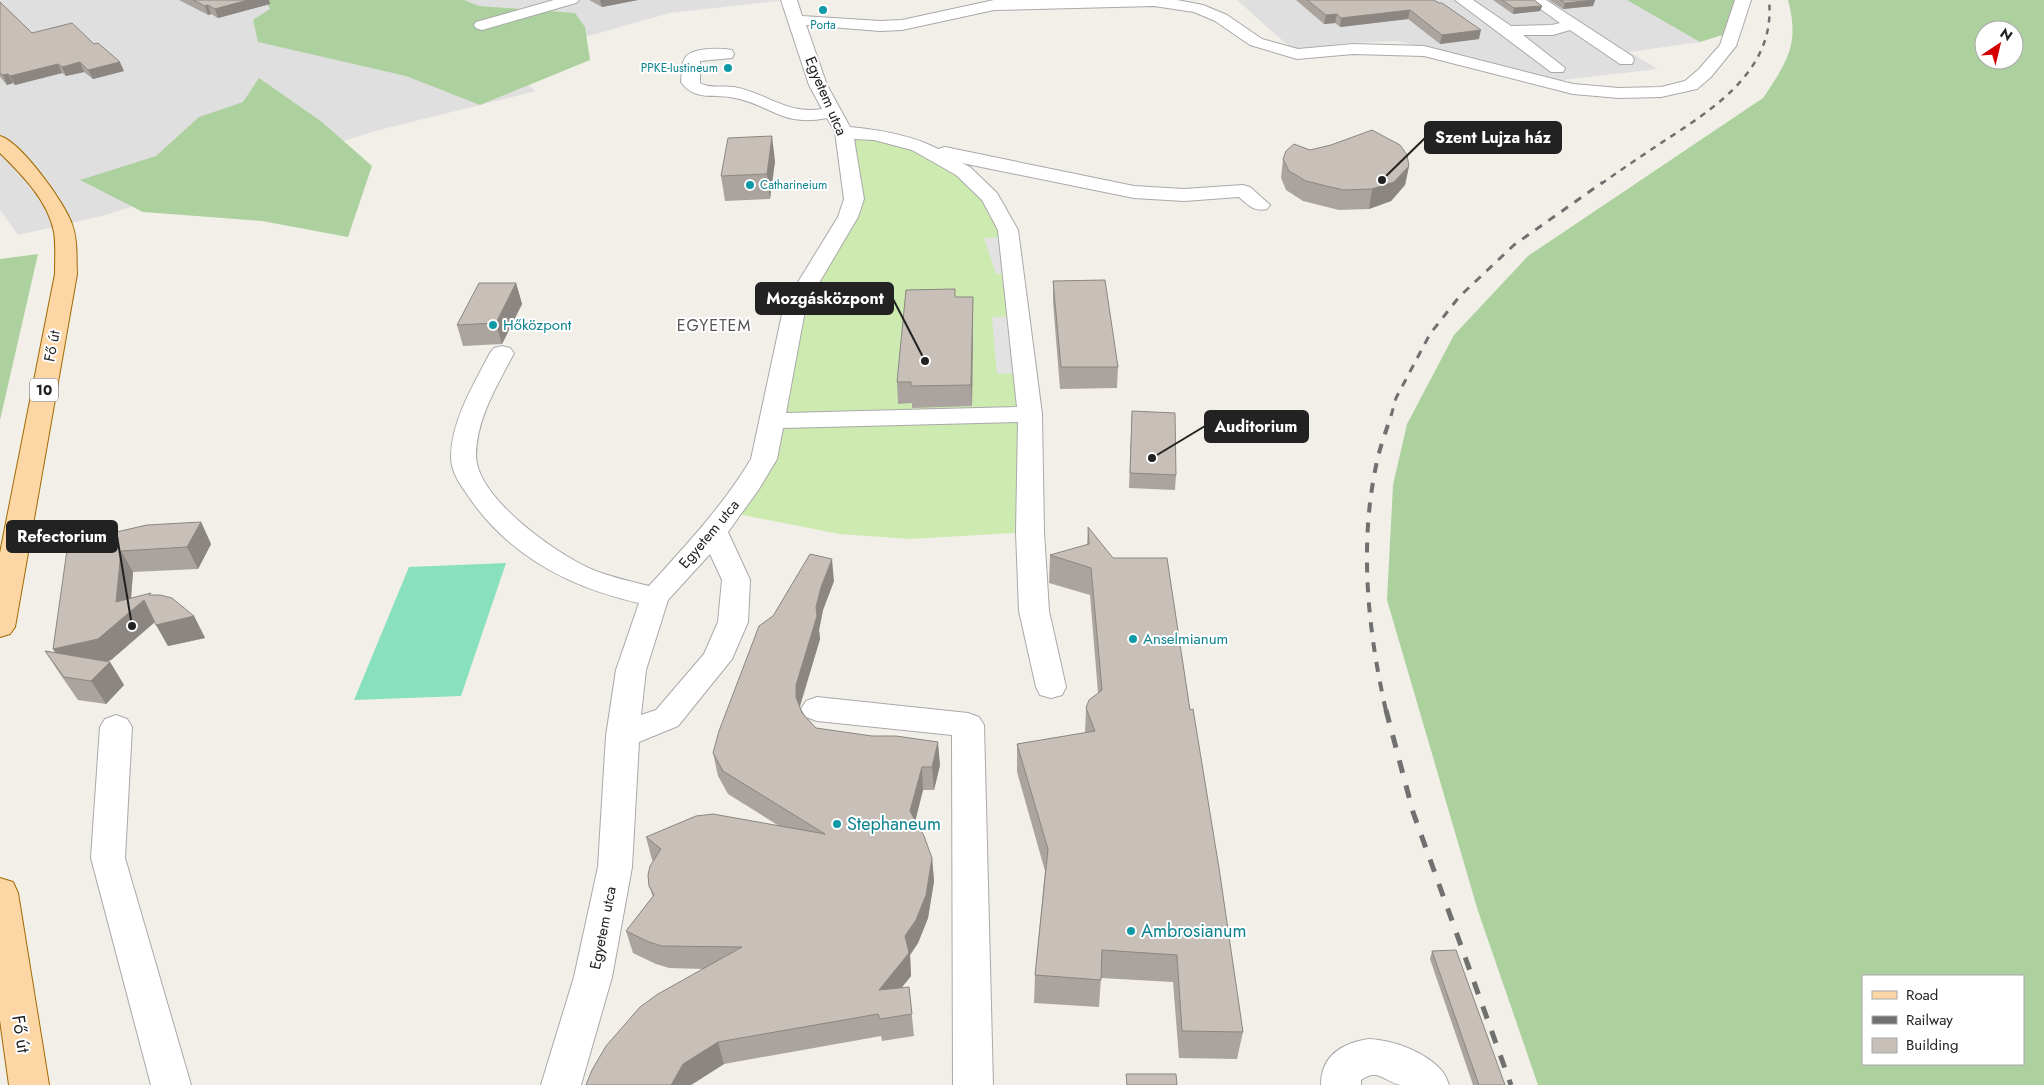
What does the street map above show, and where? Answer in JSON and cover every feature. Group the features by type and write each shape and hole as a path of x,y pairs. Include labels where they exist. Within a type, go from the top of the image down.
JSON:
{"main road":[{"name":"Fő út","path":"0,142 22,164 44,192 63,225 66,274 0,627"},
{"name":"Fő út","path":"0,893 29,1085"}],"street":[{"path":"482,25 571,0"},
{"path":"793,10 888,26 902,25 994,5 1154,0 1198,8 1221,18 1256,42 1298,54 1353,49 1424,51 1573,89 1619,94 1661,92 1691,85 1705,73 1728,46 1743,0"},
{"path":"1463,0 1557,68"},
{"path":"1536,0 1626,60"},
{"name":"Egyetem utca","path":"561,1085 593,977 615,867 622,736 631,670 655,597 714,532 750,483 764,459 795,305 848,217 854,198 838,122 818,85 793,10"},
{"path":"1506,31 1552,30 1572,24"},
{"path":"726,54 697,55 692,59 690,82 692,87 699,90 733,92 795,115 814,116 838,122 874,135 988,164 1134,192 1184,195 1243,191 1260,206"},
{"path":"919,146 963,171 990,197 1008,230 1030,414 1030,532 1034,611 1051,687"},
{"path":"502,353 472,417 465,439 465,471 483,500 514,532 553,560 595,582 655,597"},
{"path":"772,421 1030,414"},
{"path":"622,736 667,718 717,659 734,622 736,580 714,532"},
{"path":"817,709 968,726 973,1085"},
{"path":"116,726 108,858 170,1085"},
{"path":"1340,1085 1341,1072 1354,1062 1370,1057 1396,1063 1421,1077 1428,1085"}],"shaded area":[{"path":"0,0 786,0 670,13 496,62 536,91 379,130 102,216 18,235 0,210"},
{"path":"1237,0 1638,0 1702,39 1700,42 1629,52 1658,69 1554,81 1397,41 1346,43 1293,50"},
{"path":"1009,237 1014,273 996,274 984,238"},
{"path":"1018,316 1025,373 997,374 992,317"}],"green space":[{"path":"265,0 464,0 479,6 575,13 585,27 590,60 480,105 406,76 258,42 253,20 270,9"},
{"path":"1627,0 1750,0 1749,5 1729,33 1700,42"},
{"path":"1788,0 2044,0 2044,1085 1538,1085 1478,911 1387,600 1393,485 1407,424 1454,335 1528,256 1763,98 1785,63 1792,41 1793,29"},
{"path":"259,78 322,122 372,166 348,237 262,221 143,212 80,180 156,156 199,117 243,102"},
{"path":"844,132 919,146 963,171 1008,230 1030,532 910,539 839,534 728,512 750,483 795,305 848,217"},
{"path":"38,254 0,420 0,259"},
{"path":"506,563 461,696 354,700 409,567"}],"building":[{"path":"193,0 248,0 215,9"},
{"path":"1307,0 1434,0 1442,3 1481,30 1442,35 1410,10 1341,18 1337,14 1326,15"},
{"path":"1502,0 1534,0 1542,6 1514,8"},
{"path":"1560,0 1595,0 1565,3"},
{"path":"0,2 32,33 72,23 94,44 98,43 120,62 88,70 80,62 62,67 58,64 10,76 8,74 3,75 0,73"},
{"path":"1372,130 1400,145 1407,155 1409,166 1394,182 1372,189 1343,190 1306,181 1289,171 1283,159 1286,151 1294,144 1310,150 1331,145"},
{"path":"772,136 767,174 721,176 728,138"},
{"path":"1105,280 1118,367 1061,367 1053,281"},
{"path":"479,283 516,283 496,323 457,325"},
{"path":"955,289 955,297 973,297 971,385 911,386 911,382 897,382 906,290"},
{"path":"1132,411 1175,413 1176,475 1130,473"},
{"path":"201,522 187,547 121,551 116,602 151,593 149,595 172,598 194,616 156,625 144,600 98,639 53,649 68,543 147,525"},
{"name":"Ambrosianum","path":"1088,527 1113,558 1167,558 1190,710 1193,709 1219,868 1243,1032 1182,1031 1177,955 1102,950 1101,980 1035,975 1048,849 1017,744 1095,731 1086,708 1089,700 1102,690 1091,568 1050,555 1089,544"},
{"name":"Stephaneum","path":"810,554 832,559 821,587 816,607 817,616 796,685 796,697 802,713 816,728 872,736 896,736 938,742 932,767 922,767 910,811 924,836 932,858 926,895 916,920 905,936 909,953 879,990 909,987 912,1014 880,1019 878,1014 718,1042 683,1064 671,1085 586,1085 592,1070 606,1046 640,1007 658,994 742,947 662,946 626,931 654,895 649,886 648,875 650,866 661,849 646,837 696,816 713,814 825,834 723,771 713,753 719,731 759,626 773,616"},
{"path":"45,651 110,662 91,681 64,677"},
{"path":"1456,950 1505,1085 1479,1085 1432,951"},
{"path":"1126,1074 1176,1074 1177,1085 1127,1085"}],"railway":[{"path":"1601,184 1703,115 1738,84 1752,66 1763,46 1769,25 1769,0"},
{"path":"1391,416 1396,398 1430,334 1459,297 1514,245 1603,182"},
{"path":"1386,711 1370,620 1367,558 1371,497 1377,460 1391,415"},
{"path":"1386,710 1413,812 1511,1085"}],"place":[{"name":"Porta","path":"823,10"},
{"name":"PPKE-Iustineum","path":"728,68"},
{"name":"Szent Lujza ház","path":"1382,180"},
{"name":"Catharineium","path":"750,185"},
{"name":"Hőközpont","path":"493,325"},
{"name":"Mozgásközpont","path":"925,361"},
{"name":"Auditorium","path":"1152,458"},
{"name":"Refectorium","path":"132,626"},
{"name":"Anselmianum","path":"1133,639"},
{"name":"Stephaneum","path":"837,824"},
{"name":"Ambrosianum","path":"1131,931"}],"district":[{"name":"EGYETEM","path":"714,325"}]}
